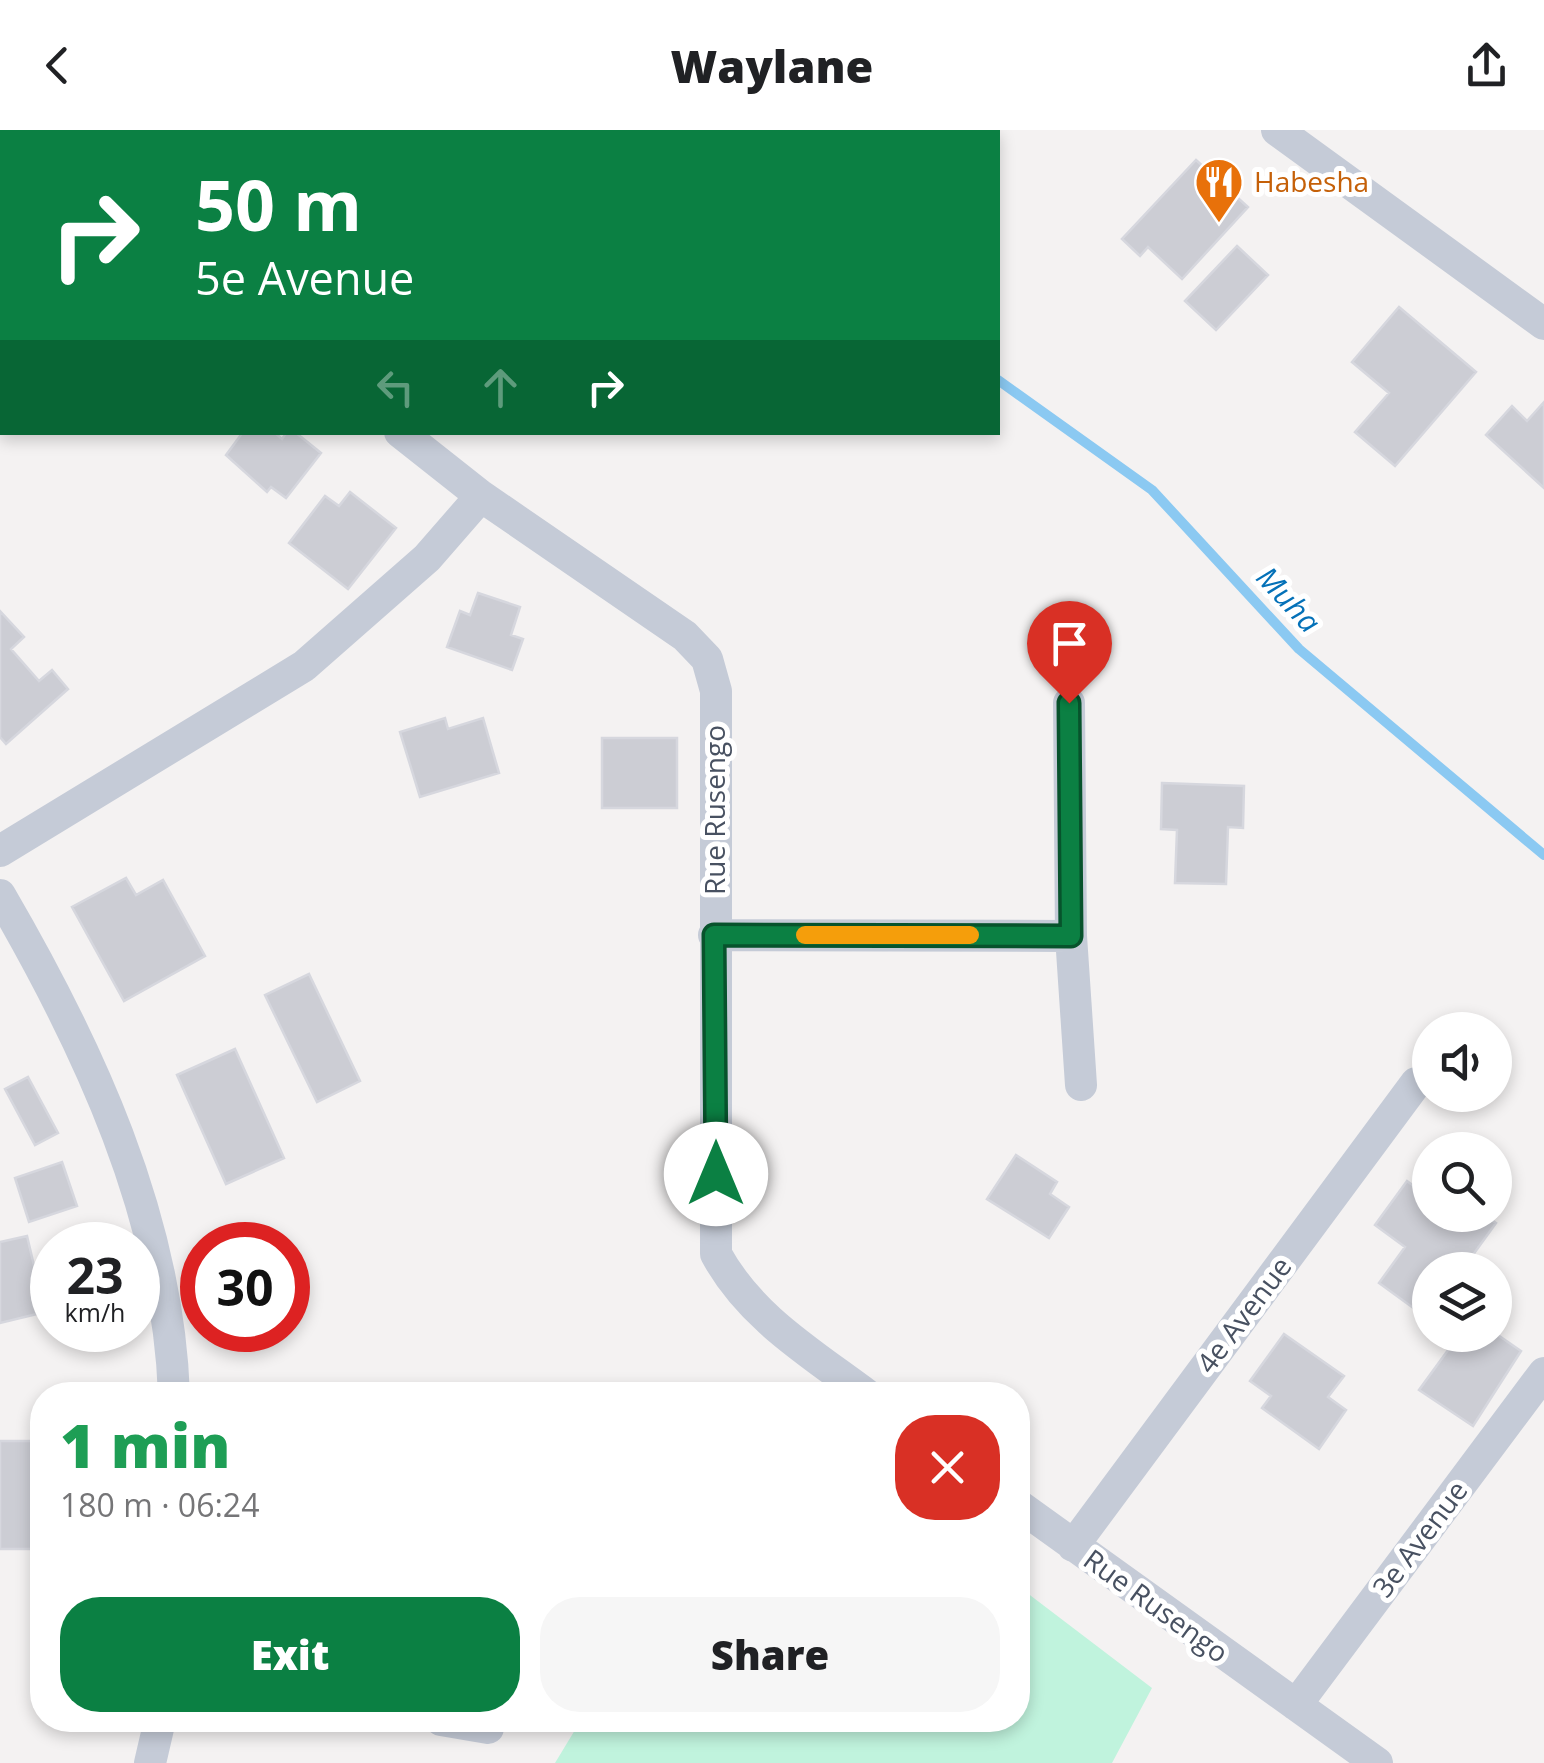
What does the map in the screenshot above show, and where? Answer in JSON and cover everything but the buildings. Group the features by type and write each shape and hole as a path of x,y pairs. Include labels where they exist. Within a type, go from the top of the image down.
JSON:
{"street":[{"path":"1277,130 1544,324"},
{"name":"Rue Rusengo","path":"404,435 481,496 685,636 707,659 716,691 716,1254 734,1288 776,1328 849,1382"},
{"path":"0,851 304,666 427,558 481,496"},
{"path":"1069,703 1071,936 1082,1084"},
{"path":"0,894 53,986 106,1101 147,1228 173,1359 174,1382"},
{"path":"714,935 1071,936"},
{"name":"4e Avenue","path":"1073,1546 1412,1089"},
{"name":"3e Avenue","path":"1296,1705 1544,1374"},
{"name":"Rue Rusengo","path":"1030,1514 1376,1763"},
{"path":"150,1763 157,1732"}],"green space":[{"path":"1030,1595 1152,1688 1112,1763 555,1763 574,1732 1030,1732"}],"waterway":[{"name":"Muha","path":"1000,381 1152,490 1299,649 1544,855"}],"slow traffic":[{"path":"805,935 970,935"}],"place":[{"name":"Habesha","path":"1219,224"}],"route":[{"path":"716,1174 714,935 1071,936 1069,703"}]}
